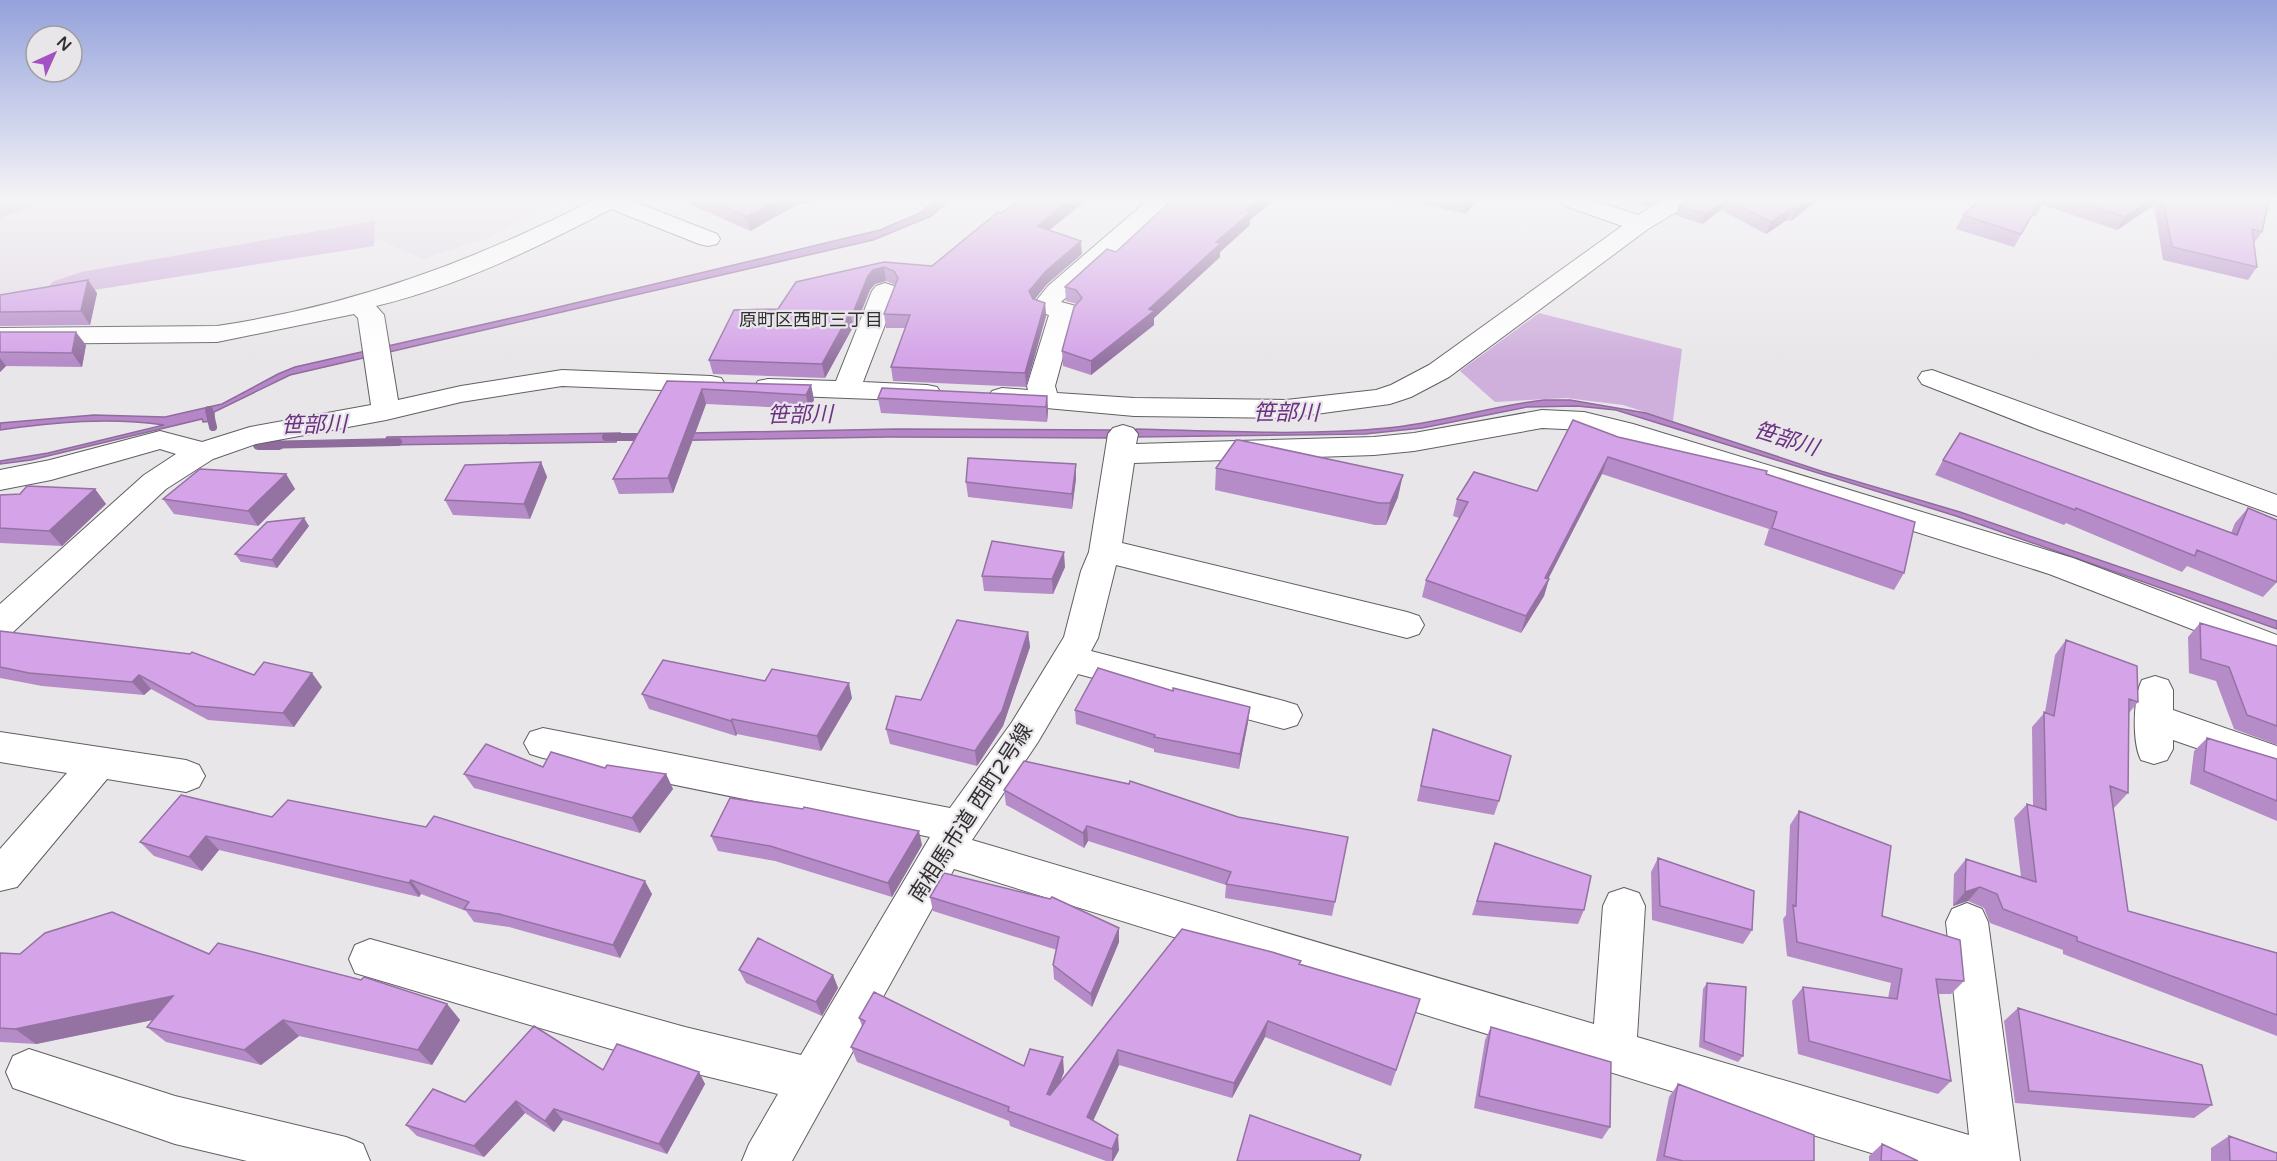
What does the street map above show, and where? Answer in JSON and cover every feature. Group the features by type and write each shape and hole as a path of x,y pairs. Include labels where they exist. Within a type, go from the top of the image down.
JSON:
{"street":[{"path":"0,336 217,334 342,307 443,277 501,254"},
{"path":"1044,399 1041,387 1061,317 1067,312 1045,306 1057,291 1099,254"},
{"path":"1126,432 1286,409 1350,403 1380,398 1401,391 1458,358 1599,254"},
{"path":"846,390 885,291"},
{"path":"342,307 360,306 371,315 385,398"},
{"path":"0,624 155,482 203,452 250,436 385,398 461,394 562,378 1044,399 1126,432 1190,450 1374,447 1542,419 1584,421 1623,430 2061,566 2277,649"},
{"path":"1932,378 2047,423 2277,506"},
{"name":"南相馬市道 西町2号線","path":"766,1161 885,948 952,837 1025,732 1081,638 1097,571 1105,552 1126,432"},
{"path":"0,480 51,470 160,440 203,452"},
{"path":"1105,552 1127,555 1407,625"},
{"path":"1069,658 1284,715"},
{"path":"2155,719 2277,761"},
{"path":"543,743 952,837 1614,1051 1975,1161"},
{"path":"0,747 186,776"},
{"path":"3,874 99,762"},
{"path":"1614,1051 1624,906"},
{"path":"1967,922 1996,1161"},
{"path":"370,960 685,1049 813,1080"},
{"path":"29,1072 175,1120 346,1161"}],"shaded area":[{"path":"0,254 289,254 0,300"},
{"path":"184,254 322,254 43,298 52,282 81,272"},
{"path":"412,254 438,254 423,259"},
{"path":"779,254 812,254 290,375 214,412 214,421 203,422 202,419 31,460 0,464 0,461 48,453 164,425 123,421 82,422 0,430 0,423 94,415 165,417 222,404 295,367"},
{"path":"1539,313 1682,349 1673,421 1623,405 1566,398 1495,402 1460,371"},
{"path":"1544,400 1570,400 1646,413 1821,471 1960,512 2277,621 2277,629 1956,516 1616,410 1577,406 1527,407 1422,428 1365,434 1135,437 1136,429 1293,432 1387,428"},
{"path":"896,429 1112,430 1111,438 887,437 641,441 692,433"},
{"path":"620,433 616,442 382,445 387,437"}],"building":[{"path":"946,254 1066,254 1046,271 1029,291 1033,299 1045,303 1025,373 891,367 910,315 884,314 898,278 894,271 884,267 873,270 868,276 853,313 850,313 822,364 709,360 734,310 778,309 796,282 884,262 932,266"},
{"path":"1101,254 1209,254 1149,309 1154,311 1091,361 1062,351 1074,307 1082,298 1076,290 1065,287"},
{"path":"2203,254 2255,254 2257,267"},
{"path":"88,280 81,311 0,312 0,295"},
{"path":"0,332 76,332 72,353 0,352"},
{"path":"667,381 811,385 806,395 702,389 668,478 613,479"},
{"path":"882,388 1047,396 1046,407 878,398"},
{"path":"1573,420 1618,437 1767,471 1766,474 1915,522 1904,573 1772,528 1777,512 1608,457 1545,578 1549,579 1526,616 1426,580 1468,502 1457,499 1474,472 1537,491"},
{"path":"1960,433 2237,535 2248,508 2277,520 2277,582 2197,550 2195,556 2076,508 2075,510 1943,460"},
{"path":"1236,440 1403,475 1390,503 1379,503 1216,468"},
{"path":"968,458 1076,464 1072,494 966,482"},
{"path":"541,462 524,504 445,500 465,465"},
{"path":"200,469 286,474 248,511 163,499"},
{"path":"27,486 95,489 49,531 0,528 0,495 20,494"},
{"path":"304,518 272,560 235,554 267,522"},
{"path":"992,541 1064,552 1052,579 982,576"},
{"path":"957,620 1028,632 1002,711 975,751 886,729 896,696 921,700"},
{"path":"2200,623 2277,646 2277,726 2247,715 2229,667 2201,659"},
{"path":"0,631 190,654 192,652 254,675 264,662 312,673 283,713 196,706 139,675 132,682 29,673 0,667"},
{"path":"2066,640 2137,666 2138,702 2129,699 2128,793 2110,786 2128,911 2277,953 2277,1015 2077,941 2077,937 2003,909 1997,894 1980,887 1965,892 1966,859 2036,882 2027,804 2046,810 2044,712 2054,716"},
{"path":"663,660 765,681 772,669 849,683 817,736 732,719 731,721 642,694"},
{"path":"1098,668 1173,691 1173,688 1250,707 1240,754 1154,737 1155,735 1075,710"},
{"path":"1433,729 1511,756 1499,801 1421,786"},
{"path":"2207,738 2277,759 2277,801 2204,771"},
{"path":"486,744 543,767 551,752 605,768 607,765 666,774 632,818 464,774"},
{"path":"1024,761 1129,784 1130,781 1238,817 1348,837 1335,902 1226,884 1231,872 1087,826 1083,833 1004,790"},
{"path":"181,795 272,817 288,800 426,827 434,816 645,881 613,945 499,914 464,909 469,902 411,880 409,883 206,836 189,857 140,842"},
{"path":"730,798 803,809 804,807 919,831 888,883 770,846 711,836"},
{"path":"1799,811 1891,846 1882,916 1960,940 1964,981 1936,979 1951,1081 1809,1041 1803,987 1897,999 1902,969 1797,942 1793,905 1796,906"},
{"path":"1495,843 1591,876 1584,910 1477,901"},
{"path":"1658,858 1754,891 1752,930 1660,906"},
{"path":"944,873 1050,899 1052,897 1119,928 1091,994 1053,965 1059,937 930,897"},
{"path":"112,912 209,954 218,943 361,980 364,977 447,1004 418,1050 283,1020 244,1050 147,1027 173,996 15,1029 0,1028 0,953 20,954 45,933"},
{"path":"1182,929 1272,952 1301,961 1299,964 1420,999 1396,1070 1268,1021 1234,1083 1118,1050 1087,1117 1118,1135 1112,1149 1008,1111 1009,1107 851,1047 865,1021 859,1018 874,992 1024,1066 1030,1049 1063,1057 1047,1094 1050,1095"},
{"path":"758,938 833,975 816,1002 739,970"},
{"path":"1707,983 1746,987 1743,1056 1704,1041"},
{"path":"2018,1008 2202,1065 2212,1105 2029,1091"},
{"path":"534,1026 603,1070 617,1044 699,1072 659,1144 554,1109 545,1121 516,1101 474,1146 406,1125 433,1089 465,1102"},
{"path":"1491,1027 1611,1062 1610,1127 1479,1096"},
{"path":"1678,1084 1814,1135 1814,1161 1683,1161 1664,1156"},
{"path":"1250,1115 1361,1155 1359,1161 1237,1161"},
{"path":"2229,1136 2277,1153 2277,1161 2230,1161"},
{"path":"1882,1144 1918,1161 1881,1161"}],"waterway":[{"name":"笹部川","path":"209,410 213,427"},
{"name":"笹部川","path":"606,437 647,437"},
{"name":"笹部川","path":"279,445 258,445 398,442"}],"district":[{"name":"原町区西町三丁目","path":"811,320"}]}
